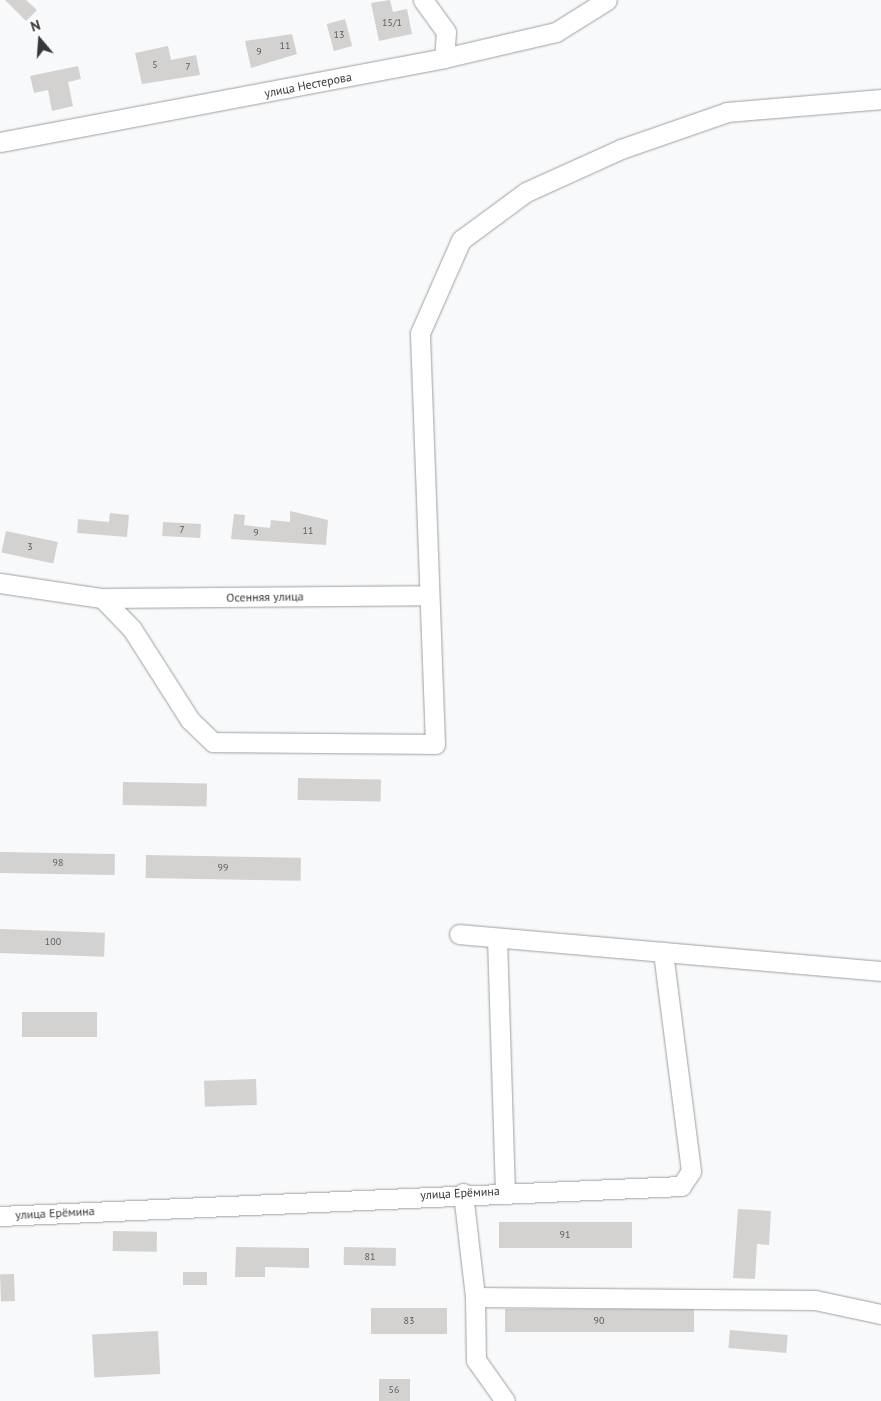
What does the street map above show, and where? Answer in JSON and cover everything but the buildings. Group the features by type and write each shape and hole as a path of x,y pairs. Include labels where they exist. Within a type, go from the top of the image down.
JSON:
{"street":[{"path":"424,0 446,32 444,58"},
{"name":"улица Нестерова","path":"0,142 444,58 556,32 607,0"},
{"path":"102,598 132,629 190,720 212,742 435,744 427,595 420,333 461,240 526,192 621,149 727,112 881,99"},
{"name":"Осенняя улица","path":"0,583 102,598 427,595"},
{"path":"458,934 881,971"},
{"path":"497,938 505,1191"},
{"name":"улица Ерёмина","path":"0,1216 505,1191 682,1186 691,1171 663,952"},
{"path":"464,1193 476,1297 476,1360 505,1401"},
{"path":"476,1297 815,1300 881,1314"}]}
